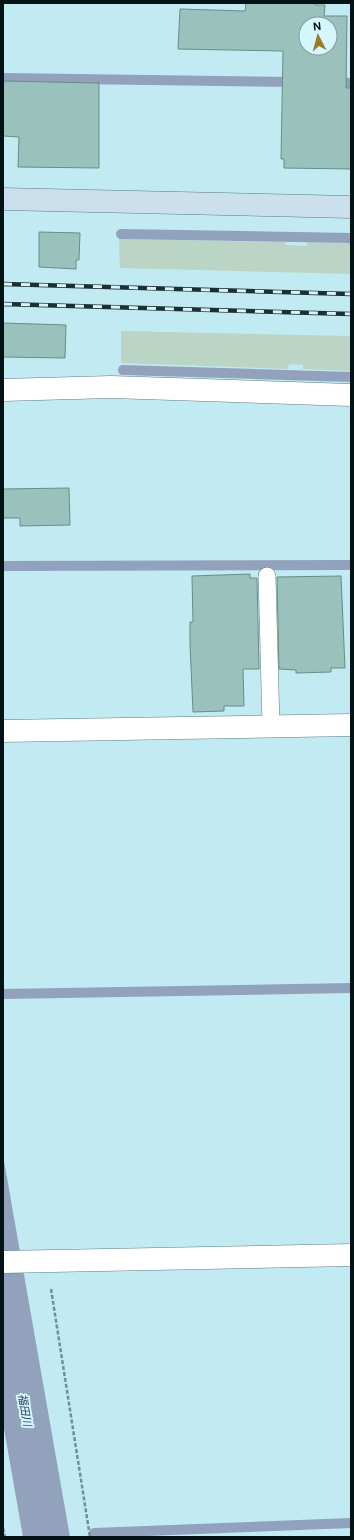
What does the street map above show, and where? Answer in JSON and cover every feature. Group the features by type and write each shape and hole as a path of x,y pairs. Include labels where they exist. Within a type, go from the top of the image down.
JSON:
{"street":[{"path":"3,199 351,207"},
{"path":"3,390 111,387 351,395"},
{"path":"3,731 351,725"},
{"path":"3,1262 351,1255"}],"lane":[{"path":"267,576 271,726"}],"path":[{"path":"46,1262 90,1537"},
{"path":"3,1528 4,1537"}],"green space":[{"path":"119,239 285,242 285,245 307,246 307,242 351,243 351,274 120,268"},
{"path":"121,331 351,336 351,371 303,369 303,365 289,364 288,369 121,363"}],"water":[{"name":"福田川","path":"3,1155 70,1537 23,1537 3,1423"}],"building":[{"path":"246,3 315,3 315,5 325,5 324,16 298,16 298,56 338,56 338,16 347,16 346,88 351,88 351,169 284,168 284,159 281,159 283,51 178,49 180,9 245,11"},
{"path":"3,81 99,83 99,168 18,167 19,137 3,136"},
{"path":"39,232 80,233 79,260 76,260 76,269 39,267"},
{"path":"3,323 66,325 65,358 3,357"},
{"path":"69,488 70,525 20,526 20,518 3,518 3,489"},
{"path":"250,574 250,578 257,578 259,669 243,669 244,706 224,706 224,711 193,712 190,644 190,622 193,622 192,576"},
{"path":"341,576 345,668 331,668 331,672 296,673 296,670 279,669 277,577"}],"waterway":[{"path":"3,78 295,82"},
{"path":"333,82 351,83"},
{"path":"121,234 351,238"},
{"path":"123,370 351,377"},
{"path":"3,566 351,565"},
{"path":"3,994 351,988"},
{"path":"94,1533 351,1523"}],"railway":[{"path":"3,284 351,294"},
{"path":"3,304 351,314"}]}
